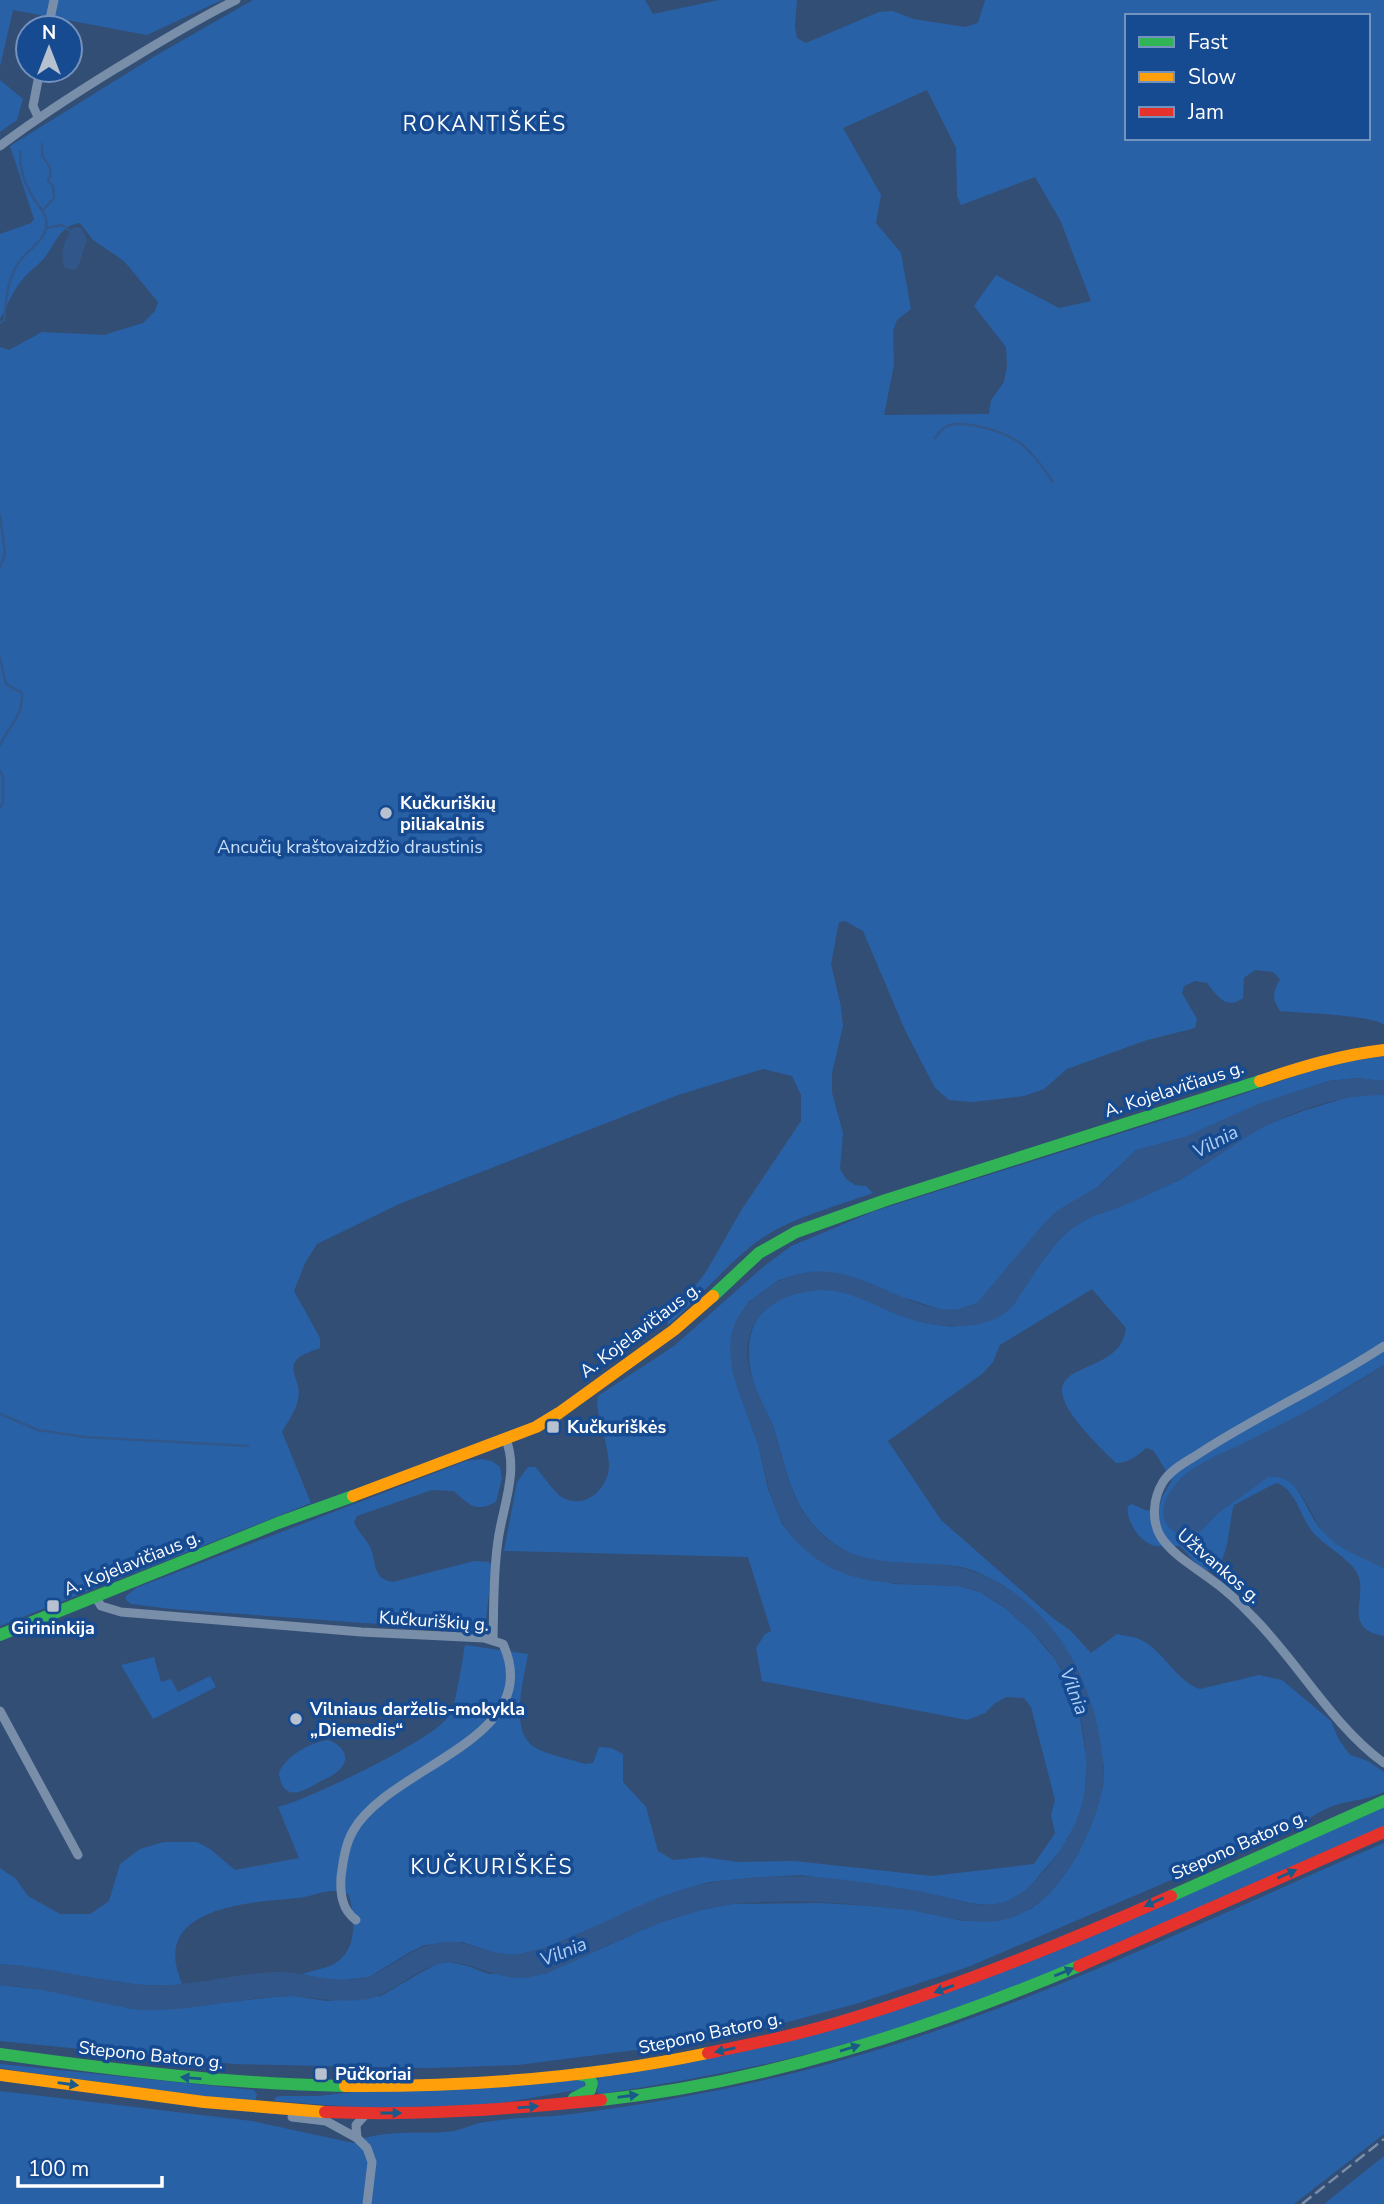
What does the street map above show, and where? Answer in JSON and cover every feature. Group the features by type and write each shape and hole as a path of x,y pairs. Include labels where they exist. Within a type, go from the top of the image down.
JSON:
{"main road":[{"name":"A. Kojelavičiaus g.","path":"0,1634 338,1500 536,1427 674,1330 759,1254 796,1232 886,1200 1321,1061 1384,1050"},
{"name":"Stepono Batoro g.","path":"0,2054 167,2076 332,2086 491,2082 657,2063 818,2028 989,1973 1384,1801"},
{"path":"0,2075 273,2109 367,2113 486,2111 627,2096 729,2078 814,2059 932,2023 1106,1955 1384,1832"},
{"path":"560,2104 590,2090 591,2080 588,2076 577,2074"},
{"path":"273,2109 267,2101 270,2094 309,2093 332,2086"}],"street":[{"path":"0,146 38,117 209,13 236,0"},
{"path":"37,84 33,106 38,117"},
{"name":"Užtvankos g.","path":"1384,1346 1238,1429 1173,1471 1162,1482 1153,1515 1161,1538 1175,1553 1210,1578 1254,1617 1343,1724 1364,1747 1384,1763"},
{"path":"493,1639 498,1541 512,1464 506,1440"},
{"name":"Kučkuriškių g.","path":"95,1596 101,1606 135,1614 361,1632 493,1639 503,1644 509,1656 511,1680 503,1705 490,1724 460,1748 386,1794 353,1830 346,1846 341,1887 345,1908 356,1920"},
{"path":"0,1711 78,1855"},
{"path":"273,2109 285,2116 322,2119 356,2138 367,2148 372,2162 367,2204"},
{"path":"356,2138 356,2124 367,2113"}],"green space":[{"path":"0,0 222,0 147,35 84,23 84,14 34,14 13,10 0,67"},
{"name":"Ancučių kraštovaizdžio draustinis","path":"253,0 645,0 653,14 719,0 797,0 797,38 806,43 879,12 893,11 913,19 965,27 978,23 985,0 1384,0 1384,1025 1352,1017 1280,1011 1274,995 1280,979 1273,972 1255,970 1244,978 1243,998 1237,1002 1222,1000 1207,983 1195,981 1184,986 1182,993 1197,1019 1195,1028 1147,1040 1067,1069 1044,1089 1024,1096 973,1102 949,1100 935,1088 905,1030 863,931 845,921 839,922 831,964 843,1026 832,1073 832,1093 843,1133 840,1169 846,1179 855,1185 866,1186 873,1193 809,1215 763,1237 739,1256 668,1325 667,1316 706,1272 742,1209 801,1121 801,1095 792,1076 763,1069 678,1095 399,1204 317,1244 305,1263 294,1291 320,1338 320,1348 301,1356 294,1363 298,1398 282,1432 311,1503 0,1626 0,347 9,350 42,332 104,335 143,323 155,311 158,302 124,261 93,240 80,223 68,227 46,256 22,280 0,319 0,234 31,223 34,219 10,146 155,56","holes":["927,90 956,148 957,196 961,205 1035,177 1061,222 1091,301 1059,308 996,275 974,306 1006,347 1007,367 1004,382 991,400 989,414 884,415 894,365 893,331 897,320 911,309 901,253 876,223 881,195 843,128"]},
{"path":"0,80 23,99 17,120 0,132"},
{"path":"1384,1056 1384,1081 1356,1078 1329,1081 1259,1104 1185,1137 1136,1150 977,1303 954,1311 942,1310 909,1299 795,1275 779,1280 748,1302 737,1386 758,1444 768,1489 782,1524 796,1541 833,1569 895,1584 959,1586 980,1592 1006,1609 1031,1631 1055,1659 1071,1688 1078,1706 1087,1762 1084,1801 1075,1825 1060,1851 1026,1891 1003,1903 987,1905 922,1892 800,1875 709,1882 681,1890 545,1948 516,1955 496,1953 462,1942 424,1945 369,1977 342,1980 302,1974 330,1966 339,1960 346,1953 353,1935 349,1895 329,1891 229,1907 208,1914 190,1925 179,1940 176,1960 183,1986 141,1985 0,1964 0,1868 16,1879 28,1896 60,1914 90,1914 109,1901 120,1864 140,1849 164,1842 197,1842 235,1870 299,1858 278,1807 316,1793 371,1767 441,1725 453,1708 465,1645 528,1654 521,1692 520,1720 529,1742 543,1751 585,1764 593,1763 599,1747 611,1748 623,1754 623,1782 646,1807 658,1851 673,1860 703,1857 738,1862 795,1861 932,1876 1034,1864 1055,1833 1051,1815 1055,1800 1031,1707 1024,1698 1006,1697 985,1713 967,1720 762,1681 756,1648 765,1634 771,1631 748,1557 504,1551 517,1482 528,1467 535,1467 560,1496 578,1501 594,1496 605,1482 609,1465 597,1405 598,1396 674,1346 763,1267 791,1246 872,1212 1229,1099 1326,1065"},
{"path":"1384,1095 1384,1365 1310,1410 1200,1532 1218,1513 1268,1477 1279,1477 1288,1481 1301,1495 1323,1531 1345,1547 1384,1568 1384,1636 1370,1632 1359,1619 1360,1581 1356,1571 1311,1530 1293,1496 1276,1483 1234,1505 1227,1545 1219,1565 1213,1570 1205,1569 1195,1562 1180,1546 1156,1546 1140,1536 1129,1518 1128,1506 1132,1504 1158,1512 1162,1497 1172,1480 1153,1450 1146,1448 1129,1460 1116,1463 1081,1426 1064,1401 1063,1385 1072,1375 1104,1359 1119,1347 1126,1328 1092,1289 1000,1345 993,1362 982,1374 888,1441 941,1520 1070,1630 1091,1653 1117,1634 1137,1638 1147,1644 1183,1679 1200,1689 1259,1675 1282,1680 1331,1721 1339,1740 1350,1755 1368,1761 1384,1772 1384,1792 1328,1808 1297,1826 968,1967 859,2003 769,2027 698,2042 518,2065 430,2068 233,2064 0,2041 0,1985 53,1991 132,2009 160,2010 294,1996 326,2001 381,1996 437,1964 449,1962 488,1974 545,1974 658,1923 732,1904 820,1903 871,1906 912,1910 963,1921 1031,1909 1049,1894 1066,1873 1092,1823 1103,1787 1104,1766 1094,1712 1005,1586 978,1572 961,1567 888,1563 859,1557 828,1539 814,1526 789,1481 772,1422 753,1382 749,1350 756,1322 765,1310 778,1301 795,1294 828,1290 856,1296 916,1321 953,1327 1046,1257 1072,1228 1093,1216 1180,1180 1263,1126 1349,1097"},
{"path":"466,1461 492,1461 500,1467 502,1478 496,1502 478,1507 469,1504 454,1491 432,1490 357,1516 354,1522 371,1548 379,1575 393,1582 474,1561 489,1562 492,1566 486,1620 482,1628 475,1631 172,1609 131,1604 126,1600 126,1596 136,1588"},
{"path":"154,1657 161,1682 171,1679 178,1692 210,1676 216,1687 153,1719 121,1665"},
{"path":"328,1740 337,1745 345,1756 340,1769 301,1791 290,1792 285,1789 279,1773 286,1761 306,1747"},
{"path":"1384,1807 1384,1827 1130,1940 935,2016 802,2055 668,2083 600,2094 597,2092 598,2077 837,2028"},
{"path":"1384,1843 1384,2134 1294,2204 0,2204 0,2091 252,2121 353,2143 390,2133 454,2131 491,2121 572,2114 688,2096 802,2071 952,2025 1098,1969"},
{"path":"0,2064 254,2090 257,2095 255,2101 209,2097 25,2072 0,2068"},
{"path":"582,2080 585,2083 582,2089 491,2105 364,2108 274,2101 280,2096"},
{"path":"1384,2156 1384,2204 1324,2204"}],"water":[{"path":"74,227 81,228 87,240 78,267 74,270 65,268 62,258 65,241"},
{"name":"Vilnia","path":"1356,1078 1384,1081 1384,1095 1336,1100 1289,1115 1249,1135 1183,1178 1084,1221 1055,1245 1014,1304 997,1318 985,1323 966,1326 933,1324 897,1314 848,1294 815,1290 798,1293 773,1304 763,1312 752,1328 747,1352 751,1374 773,1427 792,1489 811,1523 830,1541 870,1559 958,1567 1004,1586 1043,1618 1073,1660 1093,1708 1102,1753 1103,1785 1095,1816 1075,1859 1058,1883 1037,1904 1011,1918 986,1922 840,1903 770,1901 726,1905 657,1924 539,1975 506,1977 464,1964 443,1963 422,1970 383,1994 361,2000 283,1996 147,2010 33,1988 0,1985 0,1964 147,1985 179,1984 274,1972 358,1979 379,1972 432,1944 463,1943 508,1954 533,1951 663,1896 699,1885 738,1879 796,1877 854,1881 915,1890 983,1905 1001,1903 1025,1890 1047,1869 1065,1844 1083,1799 1086,1754 1083,1730 1069,1685 1059,1665 1040,1640 1012,1614 973,1589 862,1579 831,1568 802,1547 791,1535 776,1510 757,1441 737,1386 730,1343 735,1323 746,1306 766,1289 797,1274 825,1271 853,1277 929,1307 953,1309 977,1303 1045,1222 1058,1210 1102,1184 1136,1150 1185,1137 1258,1104 1297,1091 1329,1081"},
{"path":"1384,1365 1384,1568 1349,1552 1330,1539 1297,1489 1280,1477 1268,1477 1218,1513 1200,1532 1181,1535 1166,1524 1163,1517 1165,1501 1174,1486 1187,1473 1319,1405"}],"waterway":[{"path":"42,144 42,156 50,168 48,181 53,186 54,198 43,210"},
{"path":"0,323 4,320 8,290 15,269 42,237 46,228 44,214 24,179 20,152"},
{"path":"46,228 62,225 70,231"},
{"path":"935,438 947,426 955,424 1000,432 1028,450 1053,482"},
{"path":"0,515 5,553 0,567"},
{"path":"0,658 6,684 22,693 21,708 0,745"},
{"path":"0,771 3,777 3,803 0,807"},
{"path":"0,1414 38,1430 84,1437 248,1446"}],"railway":[{"path":"1302,2204 1384,2139"}],"traffic: fast":[{"path":"713,1296 759,1253 796,1232 886,1200 1260,1081"},
{"path":"0,1635 278,1523 353,1496"},
{"path":"1171,1896 1384,1801"},
{"path":"601,2100 663,2092 785,2067 904,2032 1079,1966"},
{"path":"0,2054 172,2075 345,2086"},
{"path":"574,2098 590,2090 592,2083 588,2076 577,2074"}],"traffic: slow":[{"path":"1260,1081 1321,1062 1384,1050"},
{"path":"353,1496 536,1427 674,1330 713,1296"},
{"path":"345,2086 482,2083 573,2075 708,2053"},
{"path":"0,2075 204,2102 325,2112"}],"traffic: jam":[{"path":"1079,1966 1384,1832"},
{"path":"708,2053 817,2028 894,2005 1014,1962 1171,1896"},
{"path":"325,2112 463,2111 601,2100"}],"place":[{"name":"Kučkuriškių piliakalnis","path":"386,813"},
{"name":"Kučkuriškės","path":"553,1427"},
{"name":"Girininkija","path":"53,1606"},
{"name":"Vilniaus darželis-mokykla „Diemedis“","path":"296,1719"},
{"name":"Pūčkoriai","path":"321,2074"}],"district":[{"name":"ROKANTIŠKĖS","path":"485,124"},
{"name":"KUČKURIŠKĖS","path":"492,1867"}]}
